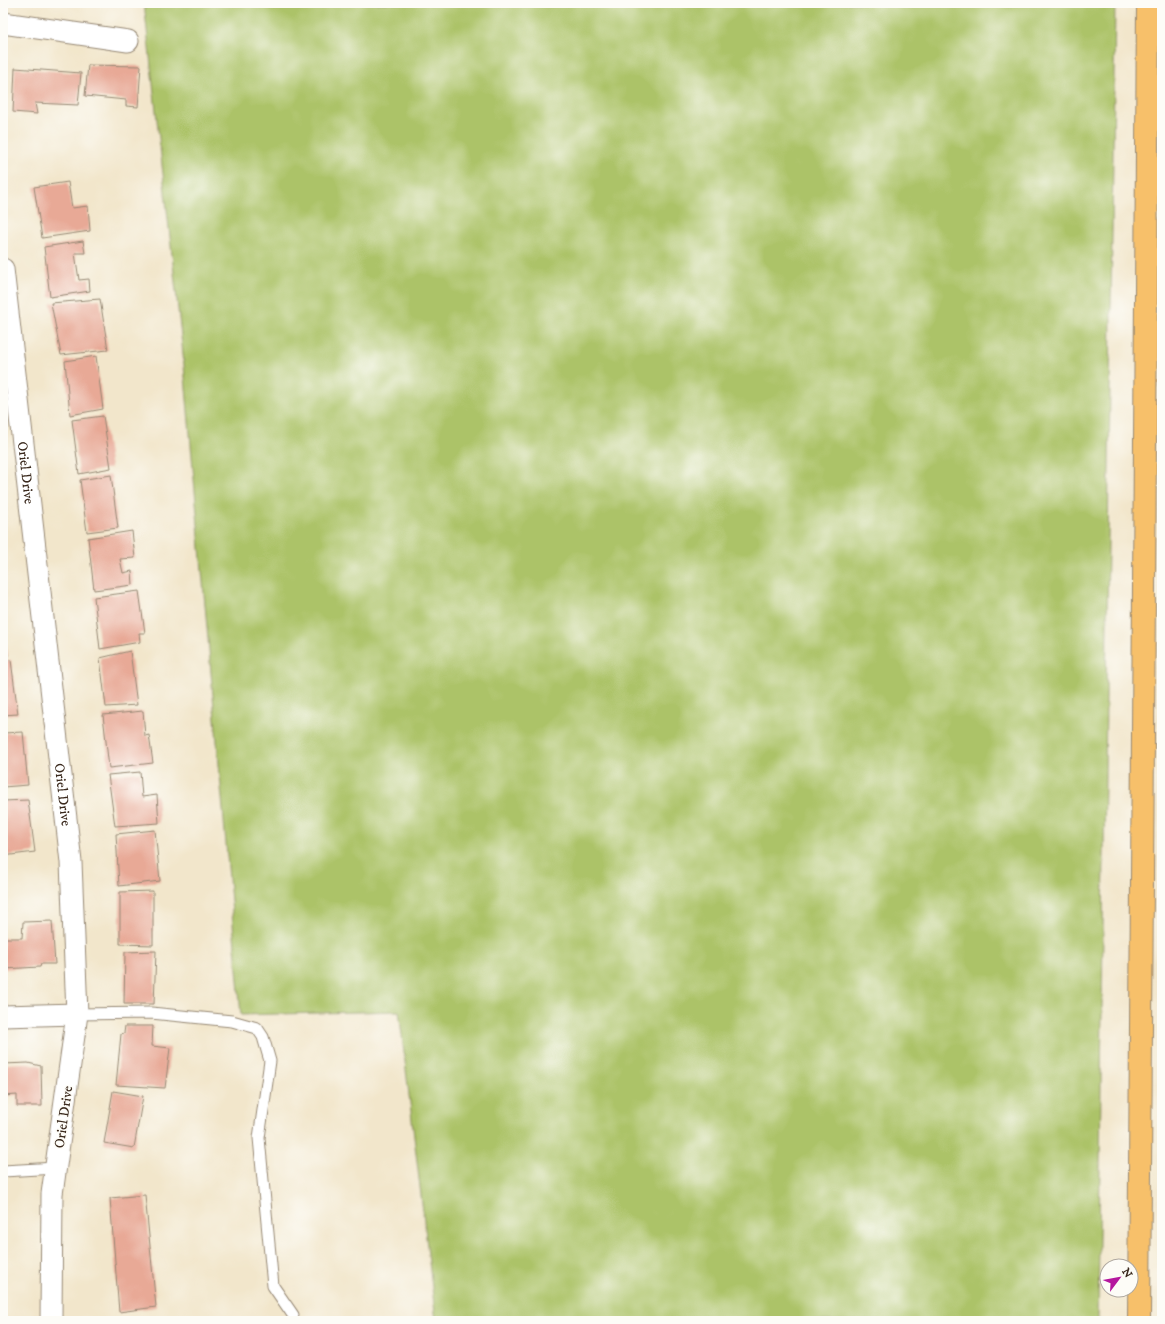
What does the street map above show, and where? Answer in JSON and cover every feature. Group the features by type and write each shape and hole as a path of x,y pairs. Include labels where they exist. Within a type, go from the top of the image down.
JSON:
{"highway":[{"path":"1139,1321 1148,3"}],"street":[{"path":"3,23 128,41"},
{"name":"Oriel Drive","path":"3,269 71,862 77,1014 52,1194 51,1321"},
{"path":"3,1016 77,1014"}],"lane":[{"path":"77,1014 150,1012 232,1021 257,1028 263,1037 270,1061 259,1138 273,1286 294,1315"},
{"path":"3,1172 56,1168"}],"green space":[{"path":"144,3 1115,3 1098,1321 436,1321 399,1011 241,1015 183,354"}],"building":[{"path":"88,65 141,66 138,107 126,106 126,100 85,96"},
{"path":"15,68 81,73 78,105 35,103 37,114 13,112"},
{"path":"68,182 72,208 88,206 90,231 42,238 34,187"},
{"path":"83,241 85,253 75,253 79,280 89,279 90,291 50,297 44,247"},
{"path":"100,299 108,350 61,355 51,303"},
{"path":"96,356 103,409 70,415 65,361"},
{"path":"103,416 111,468 79,474 72,420"},
{"path":"111,475 118,528 87,532 80,480"},
{"path":"132,531 135,558 120,559 123,573 132,571 133,585 94,590 88,538"},
{"path":"139,591 145,633 139,633 140,642 100,649 94,597"},
{"path":"3,629 8,656 3,657"},
{"path":"130,651 137,705 106,707 100,658"},
{"path":"11,660 18,714 3,715 3,661"},
{"path":"143,711 145,736 149,735 153,763 109,768 103,715"},
{"path":"23,732 28,785 3,787 3,733"},
{"path":"140,772 142,797 157,795 159,823 115,826 108,775"},
{"path":"28,800 35,852 3,856 3,801"},
{"path":"155,830 160,881 119,886 116,834"},
{"path":"153,891 153,945 120,944 120,892"},
{"path":"52,921 55,964 41,964 40,967 3,969 3,938 22,938 23,922"},
{"path":"156,951 154,1004 124,1004 125,952"},
{"path":"125,1026 153,1026 152,1046 170,1048 165,1088 116,1085 121,1034 124,1033"},
{"path":"28,1063 41,1066 42,1106 17,1106 17,1095 3,1096 3,1064"},
{"path":"113,1091 143,1096 134,1148 104,1143"},
{"path":"145,1195 156,1307 119,1312 110,1198"}]}
